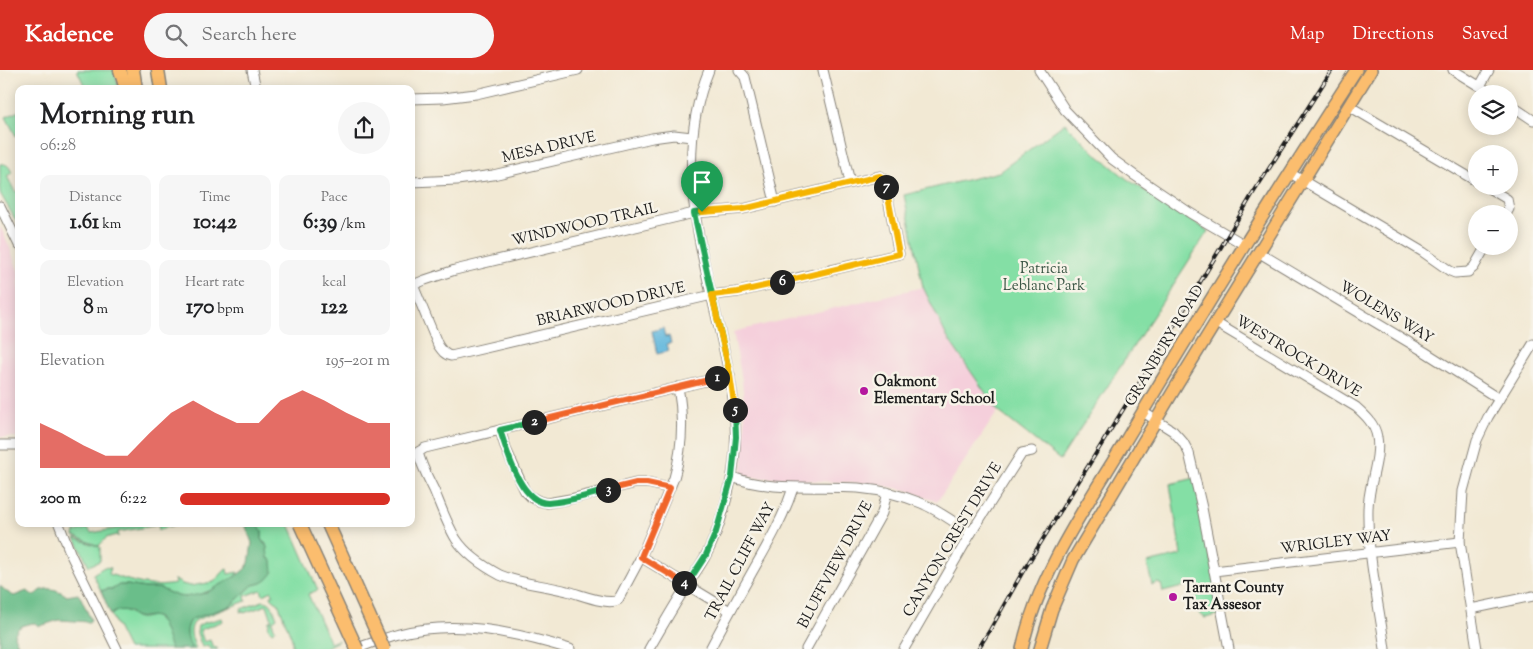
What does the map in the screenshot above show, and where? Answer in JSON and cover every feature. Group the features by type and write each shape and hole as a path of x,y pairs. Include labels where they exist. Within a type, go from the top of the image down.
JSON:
{"highway":[{"path":"120,70 125,85"},
{"path":"132,70 135,85"},
{"path":"301,527 356,649"},
{"path":"329,527 384,649"}],"main road":[{"name":"GRANBURY ROAD","path":"1022,649 1038,597 1059,553 1245,245 1356,70"},
{"name":"GRANBURY ROAD","path":"1040,649 1052,610 1073,560 1156,420 1370,70"},
{"path":"1245,245 1259,242 1272,231"},
{"path":"1242,279 1250,251 1245,245"},
{"path":"1059,553 1073,560"}],"street":[{"path":"252,70 255,85"},
{"path":"415,99 467,95 554,73 578,70"},
{"path":"649,649 706,555 716,532 732,477 736,437 730,375 694,213 691,179 692,137 700,95 709,70"},
{"path":"739,70 745,78 775,202"},
{"path":"823,70 850,182"},
{"path":"1038,70 1065,110 1112,159 1190,212 1245,245"},
{"path":"1453,70 1478,85"},
{"path":"1481,85 1489,70"},
{"path":"1349,106 1468,176"},
{"path":"1518,110 1533,120"},
{"name":"MESA DRIVE","path":"415,182 457,180 493,175 652,138 692,137"},
{"path":"1290,173 1450,270 1461,273 1468,272 1474,267 1481,255"},
{"name":"WINDWOOD TRAIL","path":"415,283 455,270 694,213 734,210 775,202 880,176 884,179 899,254"},
{"path":"1500,195 1507,199 1508,205"},
{"path":"0,206 15,237"},
{"name":"WOLENS WAY","path":"1258,252 1425,352 1498,399"},
{"name":"BRIARWOOD DRIVE","path":"415,291 438,345 446,355 451,356 712,295 738,292 899,254"},
{"name":"WESTROCK DRIVE","path":"1216,323 1356,407 1368,417 1376,431 1378,449 1369,494 1368,533 1385,649"},
{"path":"1477,649 1460,542 1463,491 1477,440 1498,399 1533,344"},
{"path":"678,387 682,414 682,442 677,467 641,557 618,600 613,603 560,589 521,582 501,575 470,554 457,540 418,452 424,448 678,387 730,375"},
{"path":"1143,412 1173,431 1183,442 1189,453 1199,494 1229,649"},
{"path":"500,430 506,449 526,491 531,497 539,501 547,503 570,499 636,483 647,483 670,488"},
{"path":"0,445 15,444"},
{"name":"CANYON CREST DRIVE","path":"904,649 971,533 1022,453 1032,451"},
{"path":"732,477 751,483 793,488 858,488 887,492 922,504 971,533"},
{"name":"TRAIL CLIFF WAY","path":"710,649 775,531 793,488"},
{"name":"BLUFFVIEW DRIVE","path":"806,649 882,513 887,492"},
{"path":"60,527 113,648"},
{"name":"WRIGLEY WAY","path":"1214,571 1460,542"},
{"path":"641,557 730,611"},
{"path":"1471,610 1533,596"},
{"path":"356,649 399,634 454,626 485,629 570,649"}],"shaded area":[{"path":"0,226 15,262 15,437 0,437"},
{"name":"Oakmont Elementary School","path":"923,287 947,337 998,411 937,502 906,490 874,484 747,477 743,474 744,401 733,332"}],"green space":[{"path":"77,70 114,70 118,85 84,85"},
{"path":"15,113 15,134 6,117"},
{"name":"Patricia Leblanc Park","path":"1065,123 1095,153 1127,179 1208,231 1060,460 998,411 947,337 923,287 904,195 999,172"},
{"path":"0,164 5,164 12,173 7,176 15,192 15,219 0,193"},
{"path":"1195,478 1222,614 1205,618 1198,612 1190,585 1163,592 1161,584 1152,585 1147,563 1181,555 1170,484"},
{"path":"126,527 147,527 118,532 118,537 116,535 106,538 99,546 74,536 75,532 88,528 91,533"},
{"path":"246,527 260,527 262,539 267,547 268,558 272,561 273,573 262,583 253,585 230,606 192,619 188,626 187,634 192,649 171,649 164,628 156,617 137,617 130,612 122,610 111,615 101,591 113,589 119,585 128,585 159,588 177,596 185,597 206,593 245,569 249,563 252,543"},
{"path":"260,527 290,527 318,590 308,594 330,643 338,641 323,649 292,649 292,639 278,603 270,596 273,595 272,591 263,595 261,590 245,596 246,601 196,620 191,631 196,649 192,649 187,634 189,623 192,619 230,606 253,585 262,583 272,574 271,560 268,557 266,544 262,539"},
{"path":"75,538 100,547 100,561 89,566"},
{"path":"104,567 111,568 109,574 141,584 158,586 175,584 174,579 190,586 214,582 227,569 228,574 238,572 236,576 214,589 196,596 185,597 177,596 159,588 128,585 119,585 113,589 101,591 93,574"},
{"path":"0,586 14,596 27,591 34,595 41,590 48,589 58,591 67,596 78,594 91,620 89,622 59,620 40,626 35,623 25,625 17,630 14,636 20,649 0,649"},
{"path":"263,601 271,605 277,618 272,622 275,630 272,632 268,628 269,621 272,620 267,605 244,613 243,611 240,612 241,609"},
{"path":"117,610 125,611 139,618 153,617 158,619 165,631 171,649 128,649 111,615"},
{"path":"222,618 223,621 200,630 204,642 210,640 212,645 218,649 210,649 208,645 202,647 197,633 198,626"}],"water":[{"path":"663,328 665,337 669,336 671,343 667,344 669,351 657,354 652,331"}],"railway":[{"path":"978,649 1022,573 1158,353 1252,195 1332,70"}],"place":[{"name":"Oakmont Elementary School","path":"864,391"},
{"name":"Tarrant County Tax Assesor","path":"1173,597"}],"route":[{"path":"702,212 694,213 706,269 712,295 730,375 500,430 506,449 526,491 531,497 539,501 547,503 570,499 636,483 647,483 670,488 641,557 687,584 706,555 716,532 735,460 736,437 730,375 722,341 712,295 738,292 899,254 884,179 880,176 743,209 702,212"}]}
